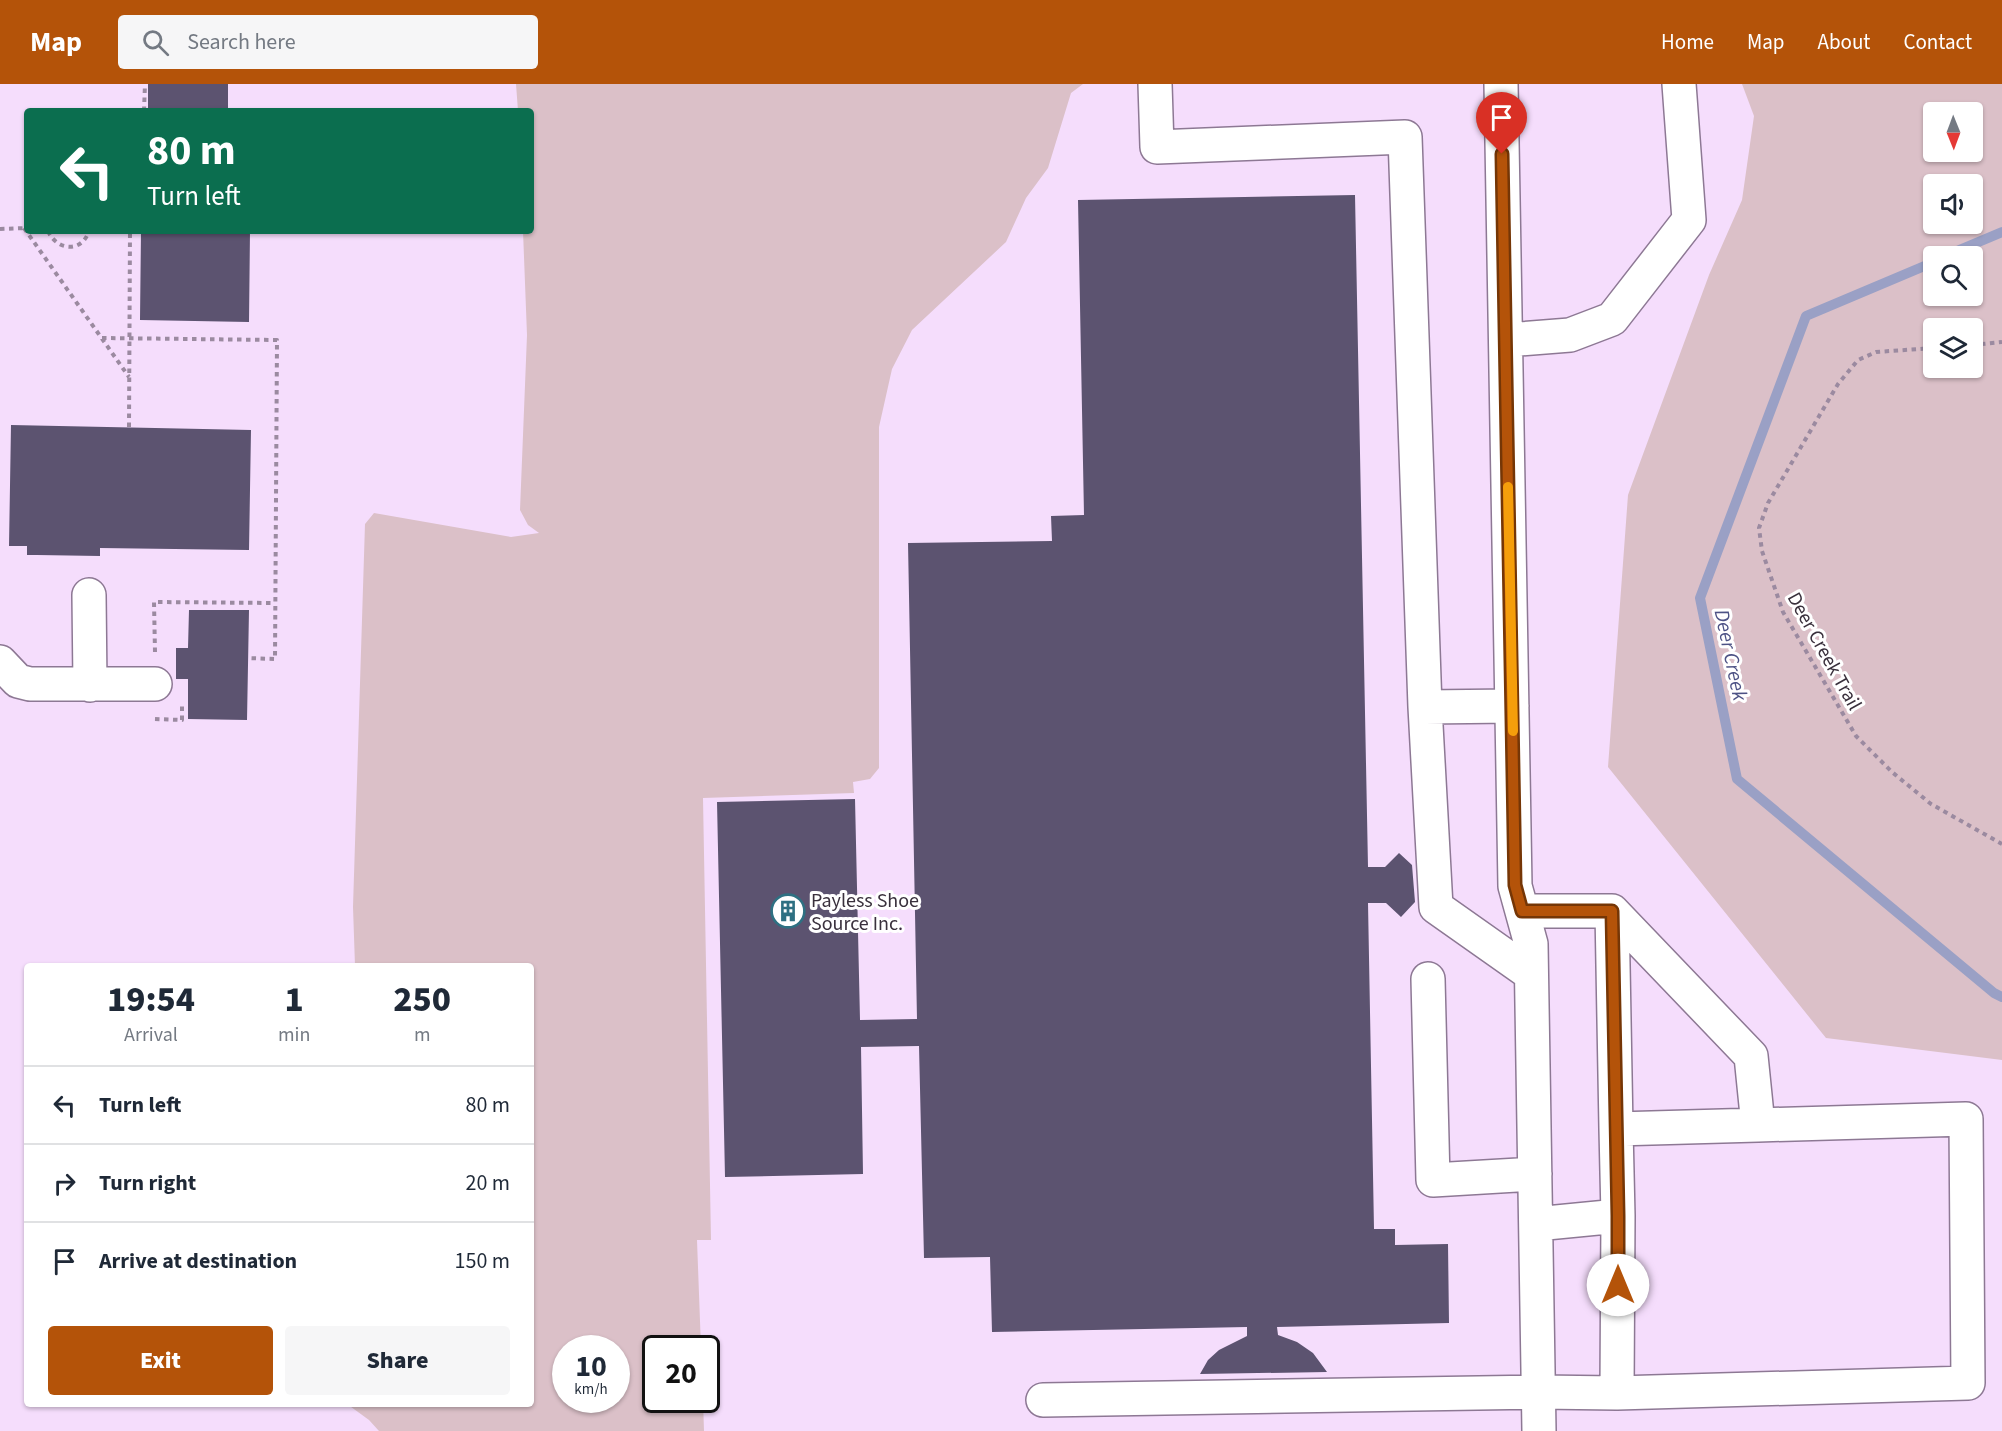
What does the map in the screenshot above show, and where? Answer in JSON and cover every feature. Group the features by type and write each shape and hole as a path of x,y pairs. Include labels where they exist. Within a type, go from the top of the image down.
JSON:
{"lane":[{"path":"1155,84 1157,147 1405,137 1425,707 1436,907 1531,974"},
{"path":"1501,84 1515,885 1531,944 1539,1431"},
{"path":"1506,340 1570,335 1612,319 1689,220 1679,84"},
{"path":"89,595 90,684"},
{"path":"0,662 18,681 30,684 90,684 169,692"},
{"path":"1425,707 1512,706"},
{"path":"1522,911 1612,911 1751,1056 1758,1125"},
{"path":"1612,911 1618,1216 1617,1393"},
{"path":"1428,980 1433,1179 1535,1174"},
{"path":"1043,1400 1539,1392 1617,1393 1968,1383 1965,1119 1616,1129"},
{"path":"1536,1224 1618,1216"}],"path":[{"path":"145,84 146,108"},
{"path":"0,229 24,228"},
{"path":"30,234 129,377"},
{"path":"50,234 57,244 68,247 74,247 85,240 88,234"},
{"path":"129,427 130,234"},
{"path":"102,338 277,340 275,659 248,658"},
{"path":"1983,344 2002,342"},
{"name":"Deer Creek Trail","path":"1923,349 1876,352 1858,360 1838,384 1767,503 1759,528 1762,551 1783,612 1856,736 1892,772 1931,804 2002,844"},
{"path":"169,692 155,719 182,720 169,692 154,602 275,603"}],"shaded area":[{"path":"516,84 1083,84 1071,93 1048,168 1026,198 1006,242 912,330 892,369 879,427 879,768 870,779 853,782 854,793 703,798 711,1240 697,1240 701,1335 642,1335 642,1413 703,1413 704,1431 379,1431 369,1420 351,1407 534,1407 534,963 355,963 353,907 365,524 374,513 511,537 539,533 528,525 520,510 527,335 523,234 534,234 534,108 518,108"},
{"path":"1742,84 2002,84 2002,1060 1826,1038 1608,767 1628,495 1709,275 1742,200 1754,116"}],"building":[{"path":"148,84 228,84 228,108 148,108"},
{"name":"Payless Shoe Source Inc.","path":"1355,195 1368,867 1385,867 1399,853 1412,865 1415,902 1401,917 1386,903 1368,903 1374,1229 1395,1229 1395,1245 1448,1244 1449,1323 1277,1327 1278,1335 1297,1342 1313,1353 1327,1372 1200,1374 1208,1360 1219,1350 1247,1336 1247,1327 992,1332 990,1257 924,1258 919,1046 861,1047 863,1174 725,1177 717,802 855,799 860,1020 917,1019 908,543 1052,541 1051,516 1084,515 1078,200"},
{"path":"141,234 250,234 249,322 140,320"},
{"path":"11,425 251,430 249,550 100,548 100,556 27,555 27,546 9,546"},
{"path":"189,610 249,610 247,720 188,719 188,679 176,679 176,648 188,648"}],"waterway":[{"name":"Deer Creek","path":"1969,246 2002,232"},
{"name":"Deer Creek","path":"1923,267 1806,316 1700,598 1737,779 1994,993 2002,997"}],"slow traffic":[{"path":"1508,487 1513,731"}],"place":[{"name":"Payless Shoe Source Inc.","path":"788,911"}],"route":[{"path":"1502,154 1515,885 1522,911 1612,911 1618,1285"}]}
